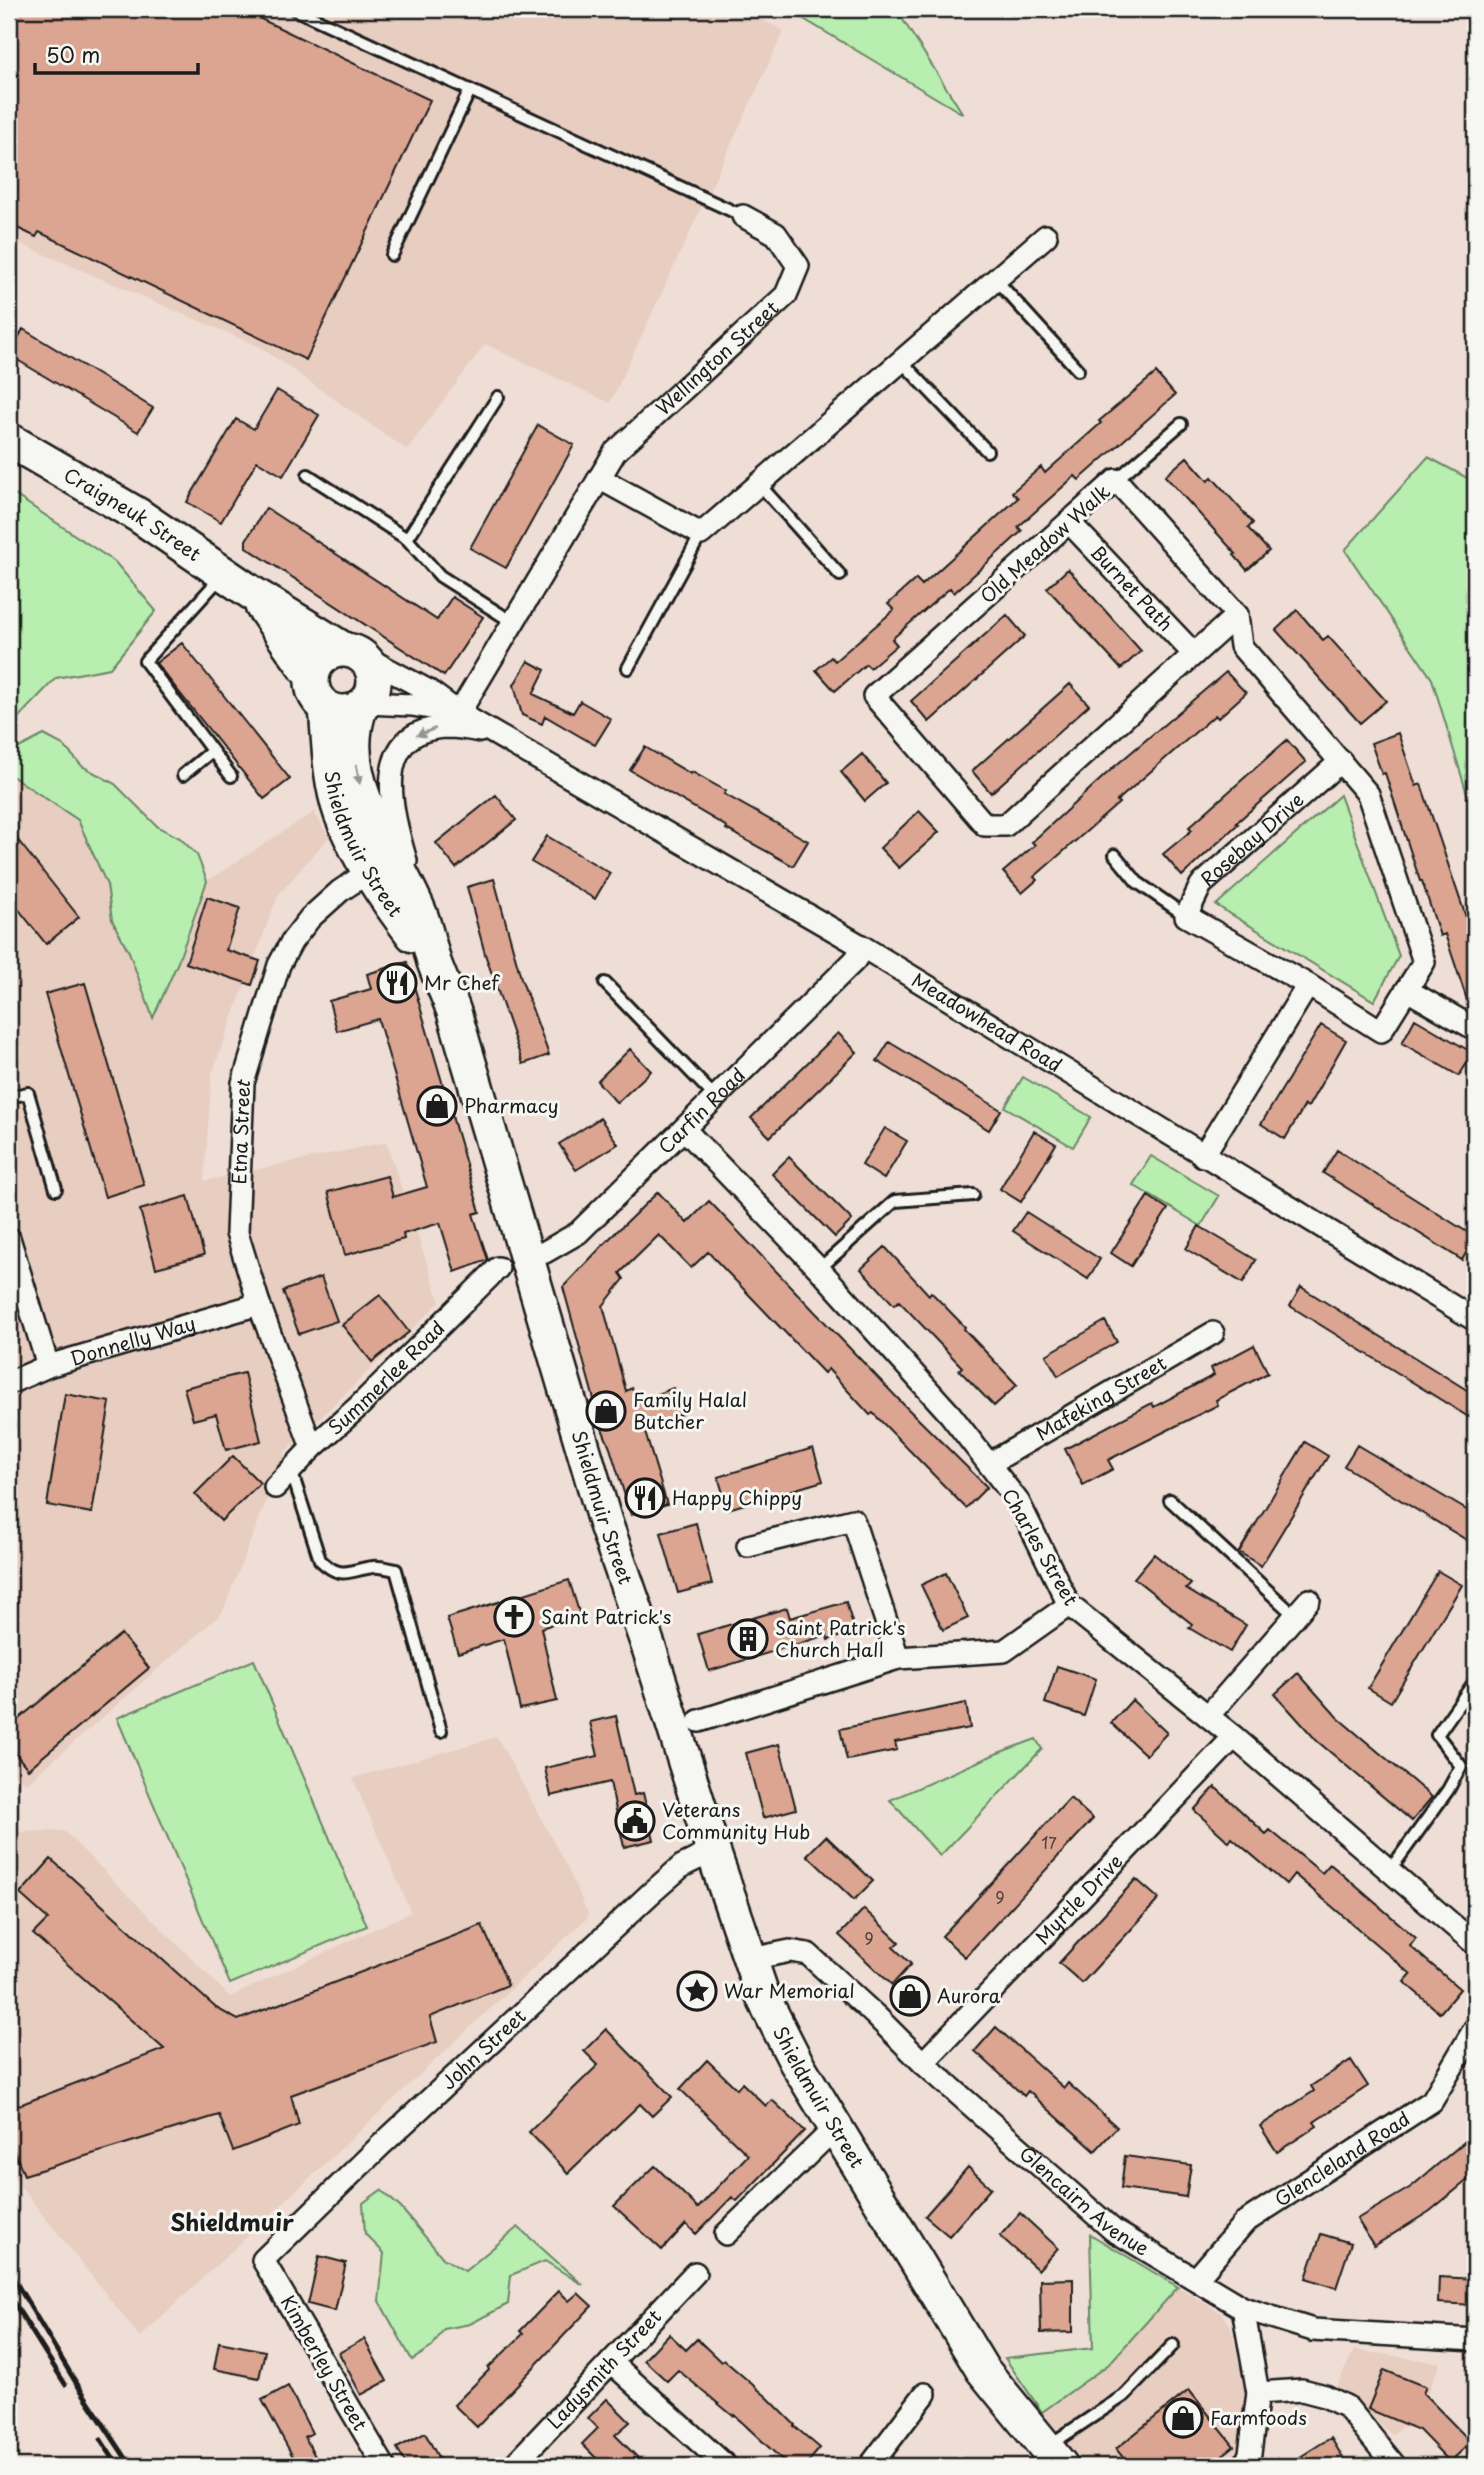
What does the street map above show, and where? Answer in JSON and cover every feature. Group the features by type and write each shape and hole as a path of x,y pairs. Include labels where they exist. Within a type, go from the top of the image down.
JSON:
{"main road":[{"name":"Craigneuk Street","path":"9,440 93,487 252,593 352,652"},
{"name":"Craigneuk Street","path":"252,593 312,677"},
{"path":"352,652 369,663 375,684 372,694 363,705 346,712 335,711 326,707 314,691 312,677 317,663 324,656 352,652"},
{"name":"Shieldmuir Street","path":"363,705 355,735 357,772 380,864 380,891 435,965"},
{"name":"Shieldmuir Street","path":"326,707 332,772 341,814 420,915 435,965 454,1012 513,1263 650,1651 763,1997 796,2062 982,2369 1053,2457"}],"street":[{"name":"Wellington Street","path":"459,713 615,452 786,295 798,265 776,234 743,216"},
{"path":"599,478 701,534 1046,236"},
{"name":"Old Meadow Walk","path":"1116,480 1237,615 1006,825 985,825 874,696 1116,480"},
{"name":"Burnet Path","path":"1069,522 1194,654"},
{"path":"1186,916 1308,985 1381,1031 1424,962 1368,794 1241,646 1237,615"},
{"name":"Meadowhead Road","path":"352,652 429,691 459,713 863,947 1475,1320"},
{"name":"Meadowhead Road","path":"363,705 435,707 459,713"},
{"name":"Meadowhead Road","path":"420,915 396,825 390,771 398,754 418,734 450,727 493,732"},
{"name":"Rosebay Drive","path":"1186,916 1201,884 1341,761"},
{"name":"Etna Street","path":"312,1448 259,1304 237,1233 243,1083 279,965 292,941 310,918 340,891 380,864"},
{"name":"Carfin Road","path":"513,1263 545,1252 578,1233 855,960 863,947"},
{"path":"1203,1156 1308,985"},
{"path":"1407,990 1475,1029"},
{"name":"Charles Street","path":"684,1129 819,1269 950,1414 1020,1503 1069,1605 1234,1737 1475,1944"},
{"path":"9,1238 48,1366"},
{"name":"Summerlee Road","path":"275,1487 312,1448 513,1263"},
{"name":"Donnelly Way","path":"9,1383 48,1366 259,1304"},
{"name":"Mafeking Street","path":"989,1464 1213,1333"},
{"path":"748,1546 853,1520 898,1658"},
{"path":"1208,1716 1309,1600"},
{"path":"699,1721 898,1658 1004,1651 1069,1605"},
{"name":"Myrtle Drive","path":"923,2063 1234,1737"},
{"name":"John Street","path":"263,2260 380,2146 650,1894 682,1866 713,1850"},
{"name":"Glencairn Avenue","path":"751,1959 790,1951 808,1954 923,2063 1112,2230 1243,2308 1313,2330 1475,2340"},
{"name":"Glencleland Road","path":"1196,2279 1245,2222 1432,2101 1473,2038"},
{"path":"726,2234 836,2127"},
{"name":"Kimberley Street","path":"263,2260 384,2466"},
{"name":"Ladysmith Street","path":"513,2466 695,2273"},
{"path":"1243,2308 1258,2393 1250,2453 1245,2466"},
{"path":"611,2362 726,2466"},
{"path":"1258,2393 1302,2390 1325,2396 1347,2407 1395,2466"},
{"path":"870,2466 925,2394"}],"lane":[{"name":"Wellington Street","path":"294,9 743,216"},
{"path":"391,255 470,90"},
{"path":"996,279 1078,370"},
{"path":"901,361 987,452"},
{"path":"407,539 498,397"},
{"path":"1116,480 1181,424"},
{"path":"308,475 407,539 440,576 514,623"},
{"path":"759,484 840,575"},
{"path":"628,668 701,534"},
{"path":"224,574 145,661 231,776"},
{"path":"183,775 212,751"},
{"path":"1115,855 1137,882 1186,916"},
{"path":"605,984 715,1097"},
{"path":"9,1097 28,1093 56,1189"},
{"path":"819,1269 895,1201 973,1195"},
{"path":"291,1470 320,1560 330,1570 352,1573 375,1566 396,1570 441,1731"},
{"path":"1170,1500 1295,1616"},
{"path":"1390,1870 1448,1790 1461,1766 1437,1735 1475,1681"},
{"path":"1053,2457 1125,2395 1173,2344"}],"shaded area":[{"path":"9,9 741,9 784,31 610,403 485,344 407,450 260,347 9,239"},
{"path":"9,774 78,820 107,885 112,920 129,952 153,1017 178,962 207,881 314,812 329,837 278,895 212,1073 204,1181 386,1142 440,1302 286,1451 222,1613 27,1783 9,1772"},
{"path":"497,1737 567,1867 589,1916 140,2337 9,2172 9,1832 64,1831 230,1997 411,1912 353,1778"},
{"path":"1178,2287 1221,2313 1231,2327 1246,2393 1233,2466 1085,2466 1042,2412 1109,2364"},
{"path":"1354,2350 1440,2363 1420,2412 1392,2435 1337,2386"}],"green space":[{"path":"787,9 896,9 963,114"},
{"path":"1428,457 1475,482 1475,820 1432,679 1345,550"},
{"path":"9,491 115,562 156,611 110,668 56,678 17,719 9,723"},
{"path":"44,735 63,745 82,766 115,784 158,827 180,838 197,855 207,881 178,962 153,1018 129,952 112,920 107,885 78,820 9,774 9,753"},
{"path":"1340,795 1399,956 1374,1001 1216,905"},
{"path":"1023,1077 1091,1117 1073,1147 1005,1107"},
{"path":"1151,1156 1219,1196 1201,1226 1133,1185"},
{"path":"254,1660 367,1926 230,1984 117,1718"},
{"path":"1036,1739 1042,1749 940,1856 890,1800 998,1753"},
{"path":"381,2190 401,2208 443,2258 465,2271 518,2227 583,2285 545,2261 511,2275 508,2304 470,2324 444,2329 432,2347 412,2360 379,2301 384,2253 365,2234 363,2203"},
{"path":"1090,2234 1178,2287 1109,2364 1042,2412 1005,2358 1093,2348"}],"building":[{"path":"9,9 240,9 430,100 306,360 39,232 36,237 9,224"},
{"path":"23,329 153,408 138,432 9,355"},
{"path":"1156,373 1175,395 1079,480 1075,476 1018,527 1022,531 954,593 950,588 892,639 897,645 870,668 866,664 835,691 816,670 831,657 835,661 894,610 888,604 916,579 922,585 1018,498 1012,492 1041,467 1045,473 1101,423 1099,421"},
{"path":"277,390 319,415 283,476 257,461 221,522 187,502 236,419 254,429"},
{"path":"538,425 574,445 506,568 470,548"},
{"path":"1187,457 1208,481 1212,477 1253,523 1248,528 1269,551 1247,570 1234,555 1236,554 1165,476"},
{"path":"266,508 437,620 452,597 483,617 444,676 246,547 246,540"},
{"path":"1068,569 1141,651 1121,669 1047,588"},
{"path":"1297,610 1323,640 1328,636 1386,701 1360,723 1276,630"},
{"path":"1007,615 1025,636 929,722 911,701"},
{"path":"182,643 290,779 264,799 156,663"},
{"path":"528,661 545,670 533,694 573,713 580,701 611,719 595,745 545,716 542,724 522,715 514,685"},
{"path":"1226,672 1246,693 1218,718 1215,715 1117,801 1119,803 1034,877 1037,880 1022,893 1003,872 1035,845 1032,842 1114,767"},
{"path":"1070,684 1089,705 991,793 972,771"},
{"path":"1398,733 1416,786 1421,784 1475,944 1475,1014 1471,1012 1445,934 1440,936 1385,773 1382,774 1371,743"},
{"path":"1287,740 1306,762 1236,823 1238,824 1182,876 1163,854 1192,830 1189,827"},
{"path":"645,747 726,791 724,794 808,841 793,866 726,829 727,827 630,770"},
{"path":"862,754 886,783 865,801 841,772"},
{"path":"496,795 516,820 456,868 436,843"},
{"path":"919,811 939,832 899,868 880,848"},
{"path":"9,829 79,917 46,944 9,897"},
{"path":"547,836 610,873 595,899 531,862"},
{"path":"494,879 521,978 549,1055 523,1064 485,954 467,887"},
{"path":"207,897 240,908 226,950 260,961 252,985 186,963"},
{"path":"407,962 480,1212 473,1214 488,1260 455,1272 440,1223 403,1234 404,1239 345,1255 328,1192 387,1176 393,1197 427,1187 378,1019 337,1031 329,1001 371,989 367,974"},
{"path":"85,983 144,1185 105,1197 45,994"},
{"path":"1415,1019 1473,1053 1459,1076 1402,1043"},
{"path":"1321,1025 1346,1040 1308,1107 1305,1105 1285,1139 1261,1124"},
{"path":"838,1033 857,1052 770,1137 751,1118"},
{"path":"889,1042 1001,1110 989,1130 877,1061"},
{"path":"630,1049 651,1071 617,1103 597,1081"},
{"path":"600,1118 618,1144 576,1170 559,1144"},
{"path":"885,1128 907,1141 884,1179 862,1165"},
{"path":"1034,1131 1056,1144 1021,1202 1000,1189"},
{"path":"1337,1150 1475,1237 1462,1260 1323,1173"},
{"path":"789,1157 852,1220 835,1237 772,1174"},
{"path":"658,1192 687,1223 709,1201 904,1405 987,1487 966,1508 873,1413 870,1415 828,1369 824,1373 708,1252 691,1268 659,1235 620,1273 624,1279 603,1306 626,1391 632,1388 638,1402 673,1388 684,1413 644,1429 667,1504 631,1515 610,1448 592,1404 595,1403 563,1287"},
{"path":"188,1196 204,1255 156,1268 140,1210"},
{"path":"1148,1196 1168,1209 1131,1266 1111,1253"},
{"path":"1026,1212 1100,1259 1088,1279 1013,1231"},
{"path":"1199,1226 1256,1260 1243,1283 1186,1249"},
{"path":"885,1247 929,1295 931,1292 965,1327 1017,1385 994,1406 959,1370 962,1367 899,1301 894,1305 861,1269"},
{"path":"321,1277 337,1321 299,1334 283,1291"},
{"path":"1301,1287 1475,1395 1475,1421 1290,1306"},
{"path":"380,1295 409,1332 372,1362 342,1325"},
{"path":"1105,1321 1117,1342 1058,1376 1046,1355"},
{"path":"1254,1345 1268,1373 1216,1400 1218,1405 1108,1460 1113,1469 1083,1485 1065,1449 1152,1403 1154,1407 1214,1375 1211,1368"},
{"path":"244,1373 261,1441 226,1450 216,1414 193,1420 184,1388"},
{"path":"65,1394 110,1402 92,1513 47,1505"},
{"path":"1305,1442 1328,1456 1261,1566 1239,1552"},
{"path":"1357,1445 1475,1515 1475,1545 1344,1466"},
{"path":"813,1448 823,1481 728,1509 718,1477"},
{"path":"233,1456 260,1483 221,1521 195,1494"},
{"path":"696,1523 712,1584 678,1593 661,1533"},
{"path":"1154,1554 1191,1584 1186,1589 1246,1625 1230,1652 1189,1628 1192,1624 1134,1578"},
{"path":"1438,1571 1462,1585 1391,1702 1368,1688"},
{"path":"946,1573 968,1618 943,1630 921,1585"},
{"name":"Saint Patrick's","path":"569,1580 580,1615 541,1628 557,1701 520,1709 504,1639 458,1653 447,1618"},
{"name":"Saint Patrick's Church Hall","path":"846,1602 855,1632 828,1640 827,1635 709,1671 698,1634 787,1608 790,1618"},
{"path":"121,1634 149,1668 28,1769 9,1746 9,1727"},
{"path":"1057,1666 1096,1679 1084,1716 1045,1703"},
{"path":"1298,1673 1338,1718 1432,1797 1412,1821 1317,1741 1275,1694"},
{"path":"1132,1700 1167,1733 1146,1755 1111,1723"},
{"path":"966,1703 970,1728 895,1742 897,1750 847,1760 840,1729"},
{"path":"616,1716 634,1795 643,1793 654,1840 624,1847 610,1782 551,1796 545,1768 598,1756 590,1722"},
{"path":"779,1744 796,1809 763,1818 746,1753"},
{"path":"1215,1787 1266,1834 1270,1830 1322,1873 1330,1864 1416,1938 1410,1946 1460,1989 1440,2013 1404,1982 1411,1974 1294,1874 1286,1884 1232,1838 1229,1842 1194,1810"},
{"path":"1070,1798 1093,1819 965,1957 942,1936"},
{"path":"826,1836 873,1881 854,1900 807,1855"},
{"path":"51,1859 216,2008 238,2020 482,1925 508,1985 430,2017 437,2042 291,2095 299,2125 233,2151 219,2115 24,2175 9,2138 9,2109 164,2049 33,1934 48,1919 20,1894"},
{"path":"1136,1879 1159,1899 1082,1983 1059,1963"},
{"path":"864,1909 899,1942 893,1947 911,1964 892,1985 839,1935"},
{"name":"Aurora","path":"905,1980 926,1999 914,2012 893,1993"},
{"path":"996,2027 1064,2088 1068,2083 1117,2127 1095,2151 1028,2091 1024,2096 975,2051"},
{"path":"606,2029 672,2097 652,2116 640,2104 568,2173 529,2132 598,2065 584,2051"},
{"path":"707,2060 737,2089 742,2083 766,2106 772,2100 805,2131 737,2201 732,2197 696,2234 686,2224 662,2250 614,2206 655,2166 698,2208 748,2155 680,2089"},
{"path":"1351,2060 1368,2086 1314,2122 1317,2126 1277,2152 1260,2126 1314,2091 1311,2086"},
{"path":"1475,2133 1475,2174 1430,2211 1374,2246 1357,2219 1411,2187"},
{"path":"1125,2156 1191,2165 1186,2197 1121,2188"},
{"path":"968,2167 991,2188 949,2236 925,2216"},
{"path":"1020,2213 1058,2248 1038,2270 1000,2236"},
{"path":"1321,2234 1351,2243 1336,2288 1306,2278"},
{"path":"319,2256 346,2263 335,2311 308,2304"},
{"path":"1439,2277 1475,2279 1475,2305 1438,2303"},
{"path":"1073,2279 1073,2332 1041,2333 1040,2280"},
{"path":"559,2291 569,2301 578,2293 592,2306 477,2427 454,2405 523,2334 520,2331"},
{"path":"669,2334 686,2350 697,2339 721,2362 724,2360 767,2397 794,2426 820,2448 805,2466 789,2466 734,2415 678,2370 667,2381 644,2360"},
{"path":"364,2339 387,2381 361,2395 339,2353"},
{"path":"219,2342 265,2351 259,2378 214,2369"},
{"path":"1384,2370 1426,2387 1423,2393 1471,2442 1450,2462 1419,2430 1368,2409"},
{"path":"288,2386 312,2433 305,2437 320,2466 298,2466 262,2400"},
{"name":"Farmfoods","path":"1189,2390 1234,2446 1209,2466 1130,2466 1116,2449"},
{"path":"607,2399 630,2422 615,2435 646,2466 604,2466 582,2444 598,2428 588,2418"},
{"path":"425,2433 443,2466 407,2466 397,2448"},
{"path":"1331,2438 1348,2466 1286,2466 1322,2443"}],"railway":[{"path":"9,2271 75,2381 131,2466"},
{"path":"9,2295 65,2384"},
{"path":"101,2440 118,2466"}],"place":[{"name":"Mr Chef","path":"397,983"},
{"name":"Pharmacy","path":"437,1106"},
{"name":"Family Halal Butcher","path":"606,1411"},
{"name":"Happy Chippy","path":"645,1498"},
{"name":"Saint Patrick's","path":"514,1617"},
{"name":"Saint Patrick's Church Hall","path":"748,1639"},
{"name":"Veterans Community Hub","path":"635,1821"},
{"name":"War Memorial","path":"697,1991"},
{"name":"Aurora","path":"910,1996"},
{"name":"Farmfoods","path":"1183,2418"}],"district":[{"name":"Shieldmuir","path":"232,2223"}]}
